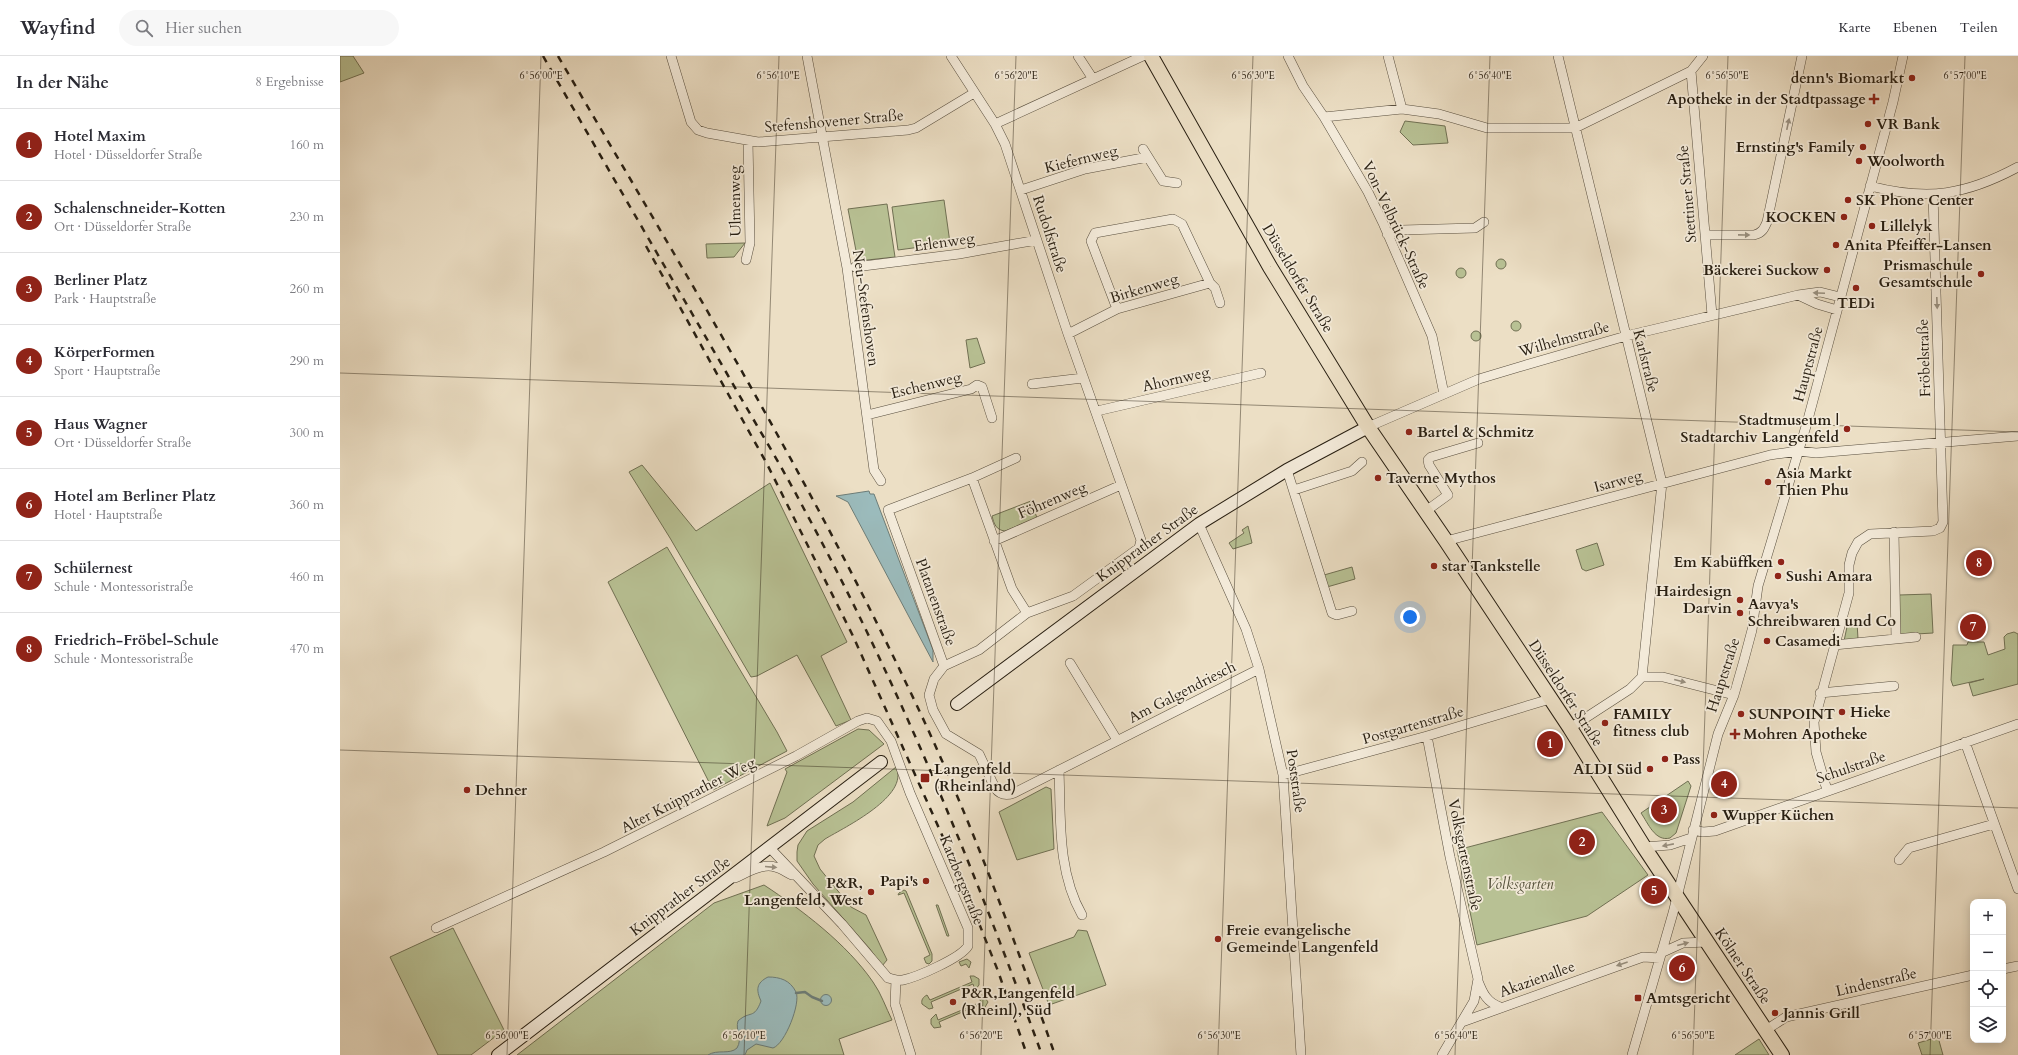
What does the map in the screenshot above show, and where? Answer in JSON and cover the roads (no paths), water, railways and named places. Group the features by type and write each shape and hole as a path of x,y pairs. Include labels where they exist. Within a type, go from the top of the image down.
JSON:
{"main road":[{"name":"Düsseldorfer Straße","path":"1151,56 1270,267 1368,427 1426,511 1570,728 1676,896"},
{"name":"Knipprather Straße","path":"957,704 1199,524 1287,470 1368,427"},
{"name":"Knipprather Straße","path":"498,1055 881,762"},
{"name":"Kölner Straße","path":"1676,896 1782,1055"}],"street":[{"name":"Stefenshovener Straße","path":"672,56 691,122 698,130 748,141 823,138 908,130 916,128 974,93"},
{"name":"Neu-Stefenshoven","path":"807,56 847,268 874,470 881,481"},
{"name":"Rudolfstraße","path":"951,56 995,124 1006,144 1068,334 1104,431"},
{"path":"1078,56 1093,79"},
{"path":"995,124 1143,56"},
{"name":"Von-Velbrück-Straße","path":"1288,56 1303,86 1324,117 1368,192 1432,336 1444,394"},
{"path":"1388,56 1402,109"},
{"name":"Karlstraße","path":"1558,56 1662,483 1642,677"},
{"path":"1324,117 1402,109 1439,114 1486,128 1575,128 1691,71 1703,56"},
{"path":"1705,234 1754,235 1759,234 1764,228 1767,222 1802,56"},
{"name":"Hauptstraße","path":"1632,1055 1676,896 1718,734 1734,695 1752,630 1758,586 1798,451 1837,310 1893,102 1903,56"},
{"name":"Stettiner Straße","path":"1691,71 1712,315"},
{"name":"Ulmenweg","path":"746,260 750,243 748,141"},
{"name":"Kiefernweg","path":"1021,190 1085,169 1145,153 1163,181 1177,183"},
{"path":"1870,186 1911,194 1933,194 1961,191 1979,186 2018,167"},
{"name":"Fröbelstraße","path":"1894,532 1933,530 1940,528 1943,522 1933,194"},
{"path":"1117,309 1091,241 1095,233 1173,219 1182,224 1210,283 1215,288 1220,303"},
{"path":"1387,234 1402,230 1475,228 1484,222"},
{"name":"Erlenweg","path":"855,267 959,254 1037,240"},
{"name":"Birkenweg","path":"1068,334 1117,309 1210,283"},
{"name":"Wilhelmstraße","path":"1368,427 1480,379 1626,336 1798,295 1820,292 1840,297"},
{"path":"1798,295 1817,304 1837,310"},
{"name":"Ahornweg","path":"1096,411 1261,373"},
{"path":"1032,384 1084,378"},
{"name":"Eschenweg","path":"867,415 971,388 977,385 982,387 992,418"},
{"name":"Platanenstraße","path":"972,478 888,510 944,666 979,650 1026,614 1073,596 1139,548 1141,540 1121,485 1104,431"},
{"name":"Isarweg","path":"1446,541 1770,455 1798,451 1816,453 2018,436"},
{"path":"1426,511 1448,495 1429,465 1428,460 1431,457 1478,443"},
{"path":"1016,458 972,478 1012,589 1026,614"},
{"path":"1294,490 1352,471 1362,462"},
{"path":"1287,470 1332,613 1337,615 1352,611"},
{"name":"Föhrenweg","path":"994,541 1121,485"},
{"name":"Poststraße","path":"1199,524 1246,629 1259,669 1283,775 1301,1055"},
{"path":"1827,790 1816,752 1813,729 1820,693 1849,593 1850,565 1855,547 1870,534 1894,532 1896,639"},
{"path":"1834,645 1916,637"},
{"name":"Am Galgendriesch","path":"1070,663 1117,740"},
{"name":"Am Galgendriesch","path":"944,666 934,679 930,695 933,710 946,734 979,754 997,792 1009,794 1259,669"},
{"path":"1570,728 1630,690 1642,677 1663,677 1734,695"},
{"path":"1820,693 1894,686"},
{"name":"Postgartenstraße","path":"1283,775 1427,736 1550,699"},
{"name":"Alter Knipprather Weg","path":"436,928 604,852 796,756 858,721 867,718 877,721 891,741 910,793"},
{"name":"Schulstraße","path":"1692,834 1715,831 1827,790 2018,724"},
{"name":"Volksgartenstraße","path":"1427,736 1450,857 1478,979 1483,995 1491,1003 1500,1007"},
{"path":"1965,742 2018,889"},
{"path":"1059,770 1062,855 1073,899 1082,915"},
{"name":"Katzbergstraße","path":"896,980 903,980 955,958 966,950 970,938 968,928 910,793"},
{"path":"1899,860 1909,848 1994,824"},
{"path":"1644,847 1670,845 1692,834"},
{"path":"769,848 855,939 880,972 888,978 896,980 895,1004 912,1055"},
{"path":"722,884 756,869 767,866 774,866 798,879"},
{"path":"1660,955 1683,943 1706,942"},
{"name":"Akazienallee","path":"1462,1022 1500,1007 1643,957 1660,955"},
{"path":"2006,968 2018,966"},
{"name":"Lindenstraße","path":"1766,1030 1786,1017 1970,976"},
{"name":"Volksgartenstraße","path":"1462,1022 1474,1001 1478,979"},
{"path":"1442,1055 1462,1022"}],"water":[{"path":"869,491 870,494 874,494 933,650 933,662 848,502 836,496"},
{"path":"768,977 777,978 788,982 794,988 797,997 791,1023 778,1045 773,1048 756,1044 747,1050 745,1055 708,1055 715,1052 731,1051 737,1048 739,1044 737,1028 738,1021 756,1011 761,1001 758,993 759,984"},
{"path":"824,995 828,995 830,996 830,1004 824,1005 821,1002 821,998"}],"waterway":[{"path":"796,993 805,992 822,1001"}],"railway":[{"path":"543,56 776,458 839,575 903,709 962,846 1042,1055"},
{"path":"558,56 783,445 867,604 928,730 968,821 1004,914 1055,1055"},
{"path":"646,246 767,464 853,636 959,873 998,971 1027,1055"}],"place":[{"name":"denn's Biomarkt","path":"1912,78"},
{"name":"Apotheke in der Stadtpassage","path":"1874,99"},
{"name":"VR Bank","path":"1868,124"},
{"name":"Ernsting's Family","path":"1863,147"},
{"name":"Woolworth","path":"1859,161"},
{"name":"SK Phone Center","path":"1848,200"},
{"name":"KOCKEN","path":"1844,217"},
{"name":"Lillelyk","path":"1872,226"},
{"name":"Anita Pfeiffer-Lansen","path":"1836,245"},
{"name":"Bäckerei Suckow","path":"1827,270"},
{"name":"Prismaschule Gesamtschule","path":"1981,274"},
{"name":"TEDi","path":"1856,288"},
{"name":"Stadtmuseum | Stadtarchiv Langenfeld","path":"1847,429"},
{"name":"Bartel & Schmitz","path":"1409,432"},
{"name":"Taverne Mythos","path":"1378,478"},
{"name":"Asia Markt Thien Phu","path":"1768,482"},
{"name":"Em Kabüffken","path":"1781,562"},
{"name":"Friedrich-Fröbel-Schule","path":"1979,563"},
{"name":"star Tankstelle","path":"1434,566"},
{"name":"Sushi Amara","path":"1778,576"},
{"name":"Hairdesign Darvin","path":"1740,600"},
{"name":"Aavya's Schreibwaren und Co","path":"1740,613"},
{"name":"Schülernest","path":"1973,627"},
{"name":"Casamedi","path":"1767,641"},
{"name":"Hieke","path":"1842,712"},
{"name":"SUNPOINT","path":"1741,714"},
{"name":"FAMILY fitness club","path":"1605,723"},
{"name":"Mohren Apotheke","path":"1735,734"},
{"name":"Hotel Maxim","path":"1550,744"},
{"name":"Pass","path":"1665,759"},
{"name":"ALDI Süd","path":"1650,769"},
{"name":"Langenfeld (Rheinland)","path":"925,778"},
{"name":"KörperFormen","path":"1724,784"},
{"name":"Dehner","path":"467,790"},
{"name":"Berliner Platz","path":"1664,810"},
{"name":"Wupper Küchen","path":"1714,815"},
{"name":"Schalenschneider-Kotten","path":"1582,842"},
{"name":"Papi's","path":"926,881"},
{"name":"Haus Wagner","path":"1654,891"},
{"name":"P&R, Langenfeld, West","path":"871,892"},
{"name":"Freie evangelische Gemeinde Langenfeld","path":"1218,939"},
{"name":"Hotel am Berliner Platz","path":"1682,968"},
{"name":"Amtsgericht","path":"1638,998"},
{"name":"P&R,Langenfeld (Rheinl), Süd","path":"953,1002"},
{"name":"Jannis Grill","path":"1775,1013"}],"park label":[{"name":"Volksgarten","path":"1520,884"}]}
